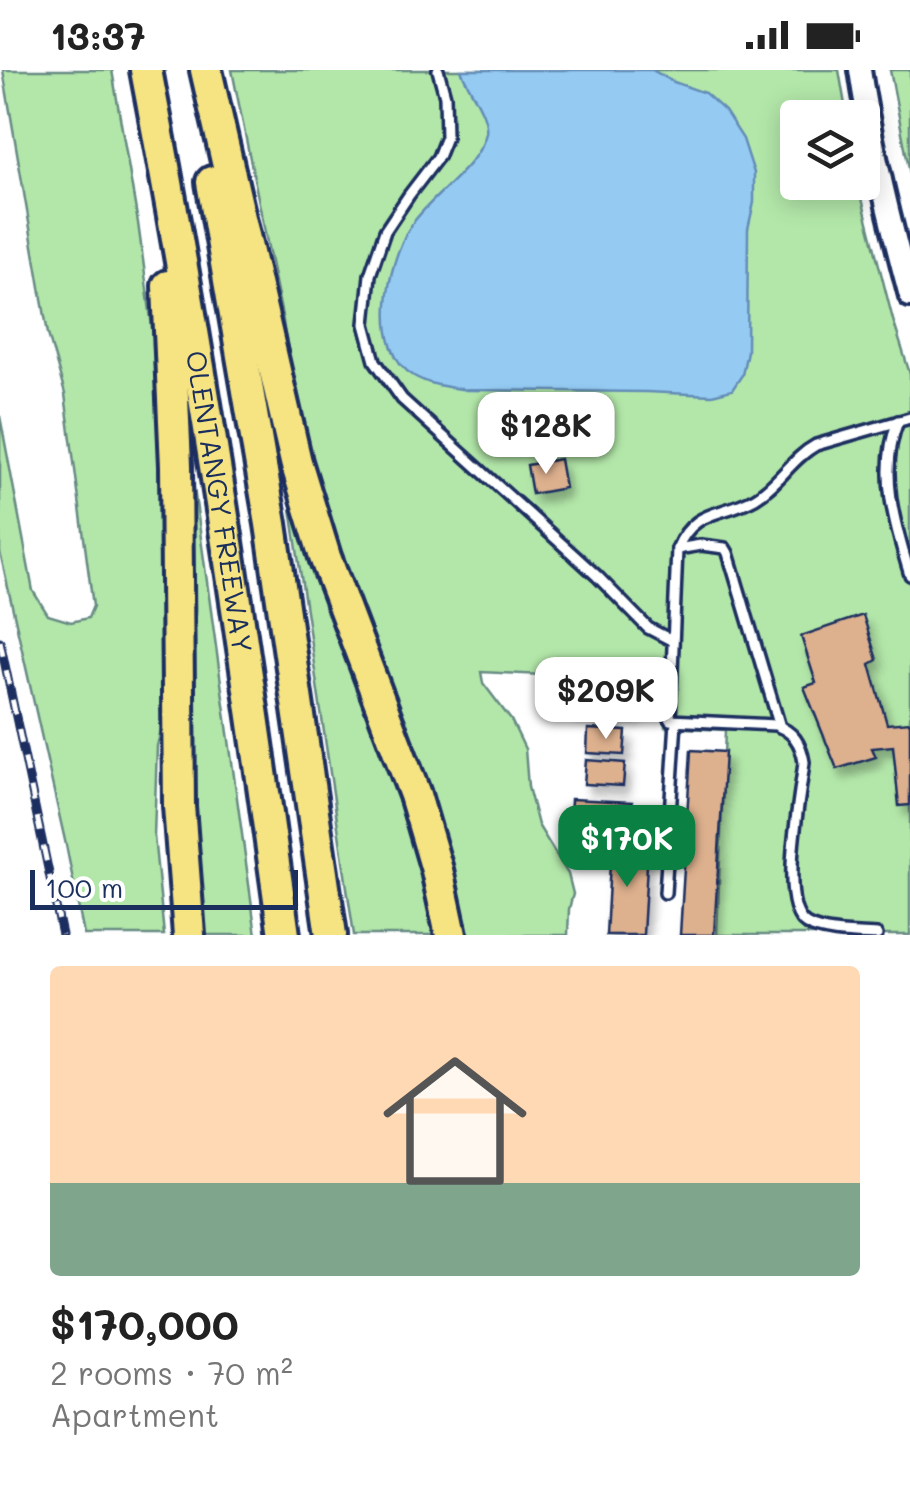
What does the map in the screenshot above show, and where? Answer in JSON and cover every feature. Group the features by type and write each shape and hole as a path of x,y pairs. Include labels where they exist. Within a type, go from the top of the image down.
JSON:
{"highway":[{"name":"OLENTANGY FREEWAY","path":"146,70 228,551 284,935"},
{"name":"OLENTANGY FREEWAY","path":"193,70 271,524 331,935"},
{"path":"206,70 296,462 325,557 414,795 452,935"},
{"path":"164,163 176,466 179,806 189,935"}],"street":[{"path":"860,70 910,296"}],"lane":[{"path":"438,70 445,96 446,137 438,157 386,232 370,274 365,324 375,361 402,400 598,576 648,628 673,641"},
{"path":"877,935 814,927 803,923 797,914 791,876 804,762 795,737 780,727 670,720 677,549 693,523 754,499 805,451 910,418"},
{"path":"898,421 893,435 890,503 910,575"},
{"path":"677,549 715,546 728,553 780,727"},
{"path":"666,893 676,720"}],"green space":[{"path":"3,70 112,70 138,223 160,410 166,597 164,718 157,746 154,836 164,935 84,935 0,552 0,416 33,591 48,615 71,622 88,618 93,606 65,394 48,334"},
{"path":"232,70 839,70 844,100 780,100 780,200 862,200 910,374 910,935 717,935 725,730 665,727 666,681 481,672 483,683 511,720 525,749 528,787 538,825 568,874 573,894 568,935 467,935 436,806 349,594 305,451"},
{"path":"890,70 910,70 910,174"},
{"path":"185,488 194,488 256,935 202,935 195,864"},
{"path":"299,507 383,730 442,935 354,935 291,509"}],"water":[{"path":"461,70 652,70 705,93 725,111 743,139 754,173 754,202 748,229 747,351 742,375 732,390 712,395 466,390 426,382 400,364 387,327 387,305 402,243 418,216 474,157 486,133 481,110"}],"building":[{"path":"560,459 565,488 532,494 527,465"},
{"path":"863,615 877,660 870,664 887,724 910,722 910,805 899,806 893,746 872,748 876,757 837,769 804,687 816,683 801,636"},
{"path":"573,688 634,691 633,715 572,712"},
{"path":"588,729 626,731 624,755 587,753"},
{"path":"691,750 725,752 714,935 680,935"},
{"path":"586,760 625,763 623,786 584,784"},
{"path":"571,799 632,802 631,826 570,823"},
{"path":"611,845 648,847 643,935 606,935"}],"railway":[{"path":"0,641 62,935"}]}
